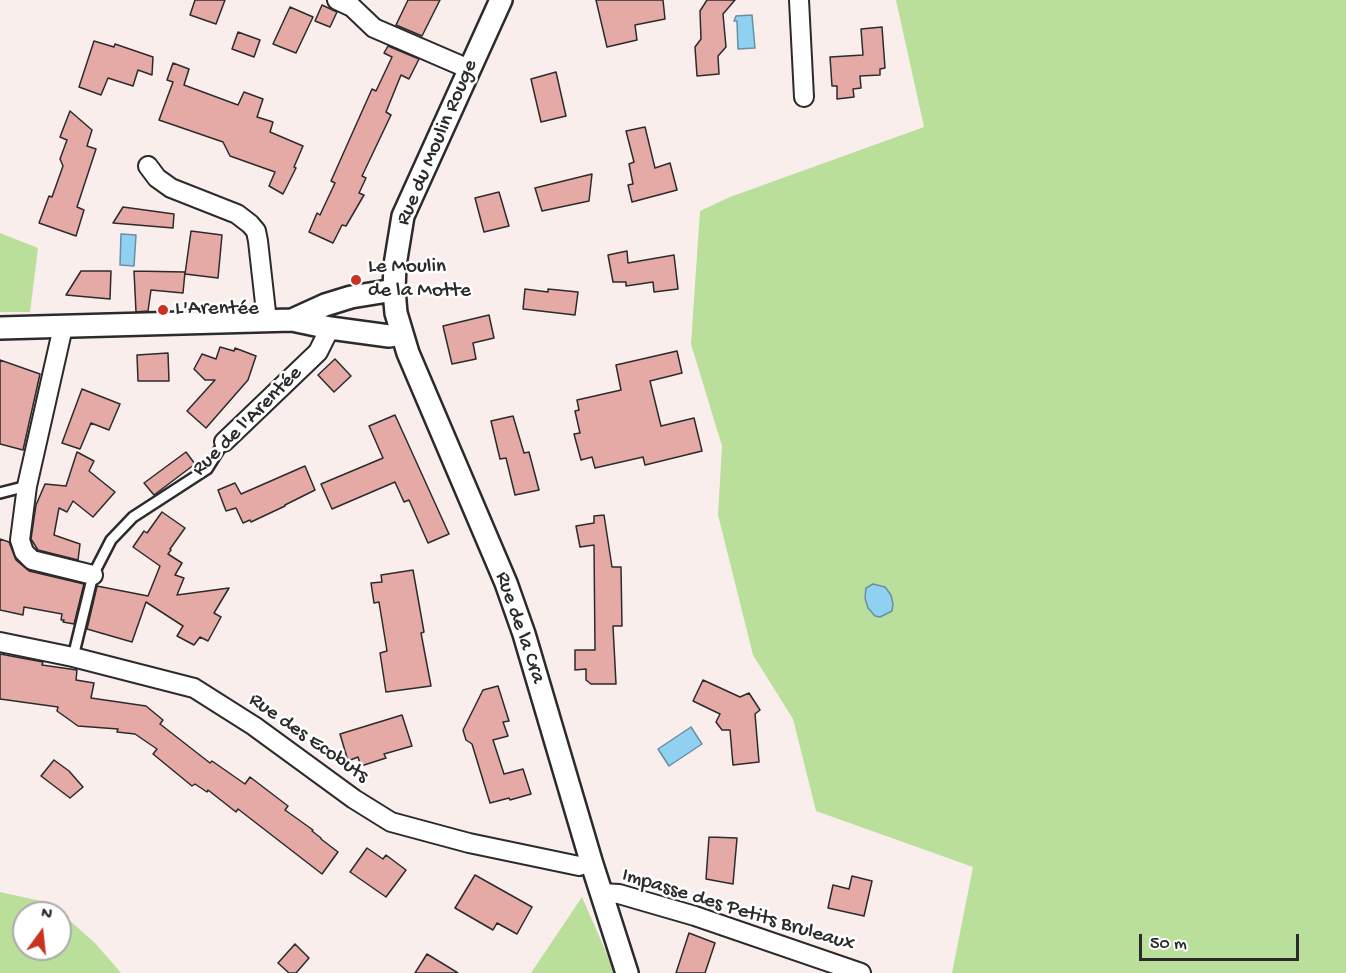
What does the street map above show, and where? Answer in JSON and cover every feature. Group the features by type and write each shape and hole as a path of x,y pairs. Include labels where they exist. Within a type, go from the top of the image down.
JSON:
{"street":[{"path":"337,0 352,8 374,28 469,69"},
{"name":"Rue du Moulin Rouge","path":"394,290 397,244 403,216 501,0"},
{"path":"799,0 804,98"},
{"path":"148,166 157,178 171,188 237,214 256,231 267,321"},
{"path":"292,320 325,305 351,297 394,290"},
{"name":"Rue de la Cra","path":"394,290 402,334 440,431 506,583 524,634 591,861 627,973"},
{"path":"0,328 292,320 389,336 402,334"},
{"path":"63,327 27,486 20,540 24,552 32,560 93,575"},
{"name":"Rue de l'Arentée","path":"224,442 318,352 330,328"},
{"name":"Rue des Ecobuts","path":"0,642 73,657 194,688 255,726 354,799 391,822 469,843 579,866 591,861"},
{"name":"Impasse des Petits Bruleaux","path":"601,893 619,894 694,916 861,973"}],"lane":[{"name":"Rue de l'Arentée","path":"73,657 93,575 111,540 133,518 207,469 224,442"},
{"path":"0,493 27,486"}],"green space":[{"path":"896,0 1346,0 1346,973 952,973 973,867 816,811 793,719 753,655 718,515 722,446 691,344 700,211 730,197 924,127"},
{"path":"0,233 38,248 30,312 0,312"},
{"path":"0,892 41,901 12,901 12,961 72,961 72,923 96,944 121,973 0,973"},
{"path":"582,897 615,973 531,973"}],"water":[{"path":"752,15 755,48 738,49 737,21 734,21 736,16"},
{"path":"121,234 136,235 134,266 120,265"},
{"path":"873,584 885,587 891,595 893,604 892,611 880,617 875,616 868,608 865,598 866,588"},
{"path":"691,727 702,744 669,766 658,749"}],"building":[{"path":"195,0 225,0 216,24 190,15"},
{"path":"408,0 440,0 422,36 396,25"},
{"path":"596,0 663,0 665,19 635,25 637,40 607,47"},
{"path":"707,0 735,0 723,14 726,47 718,56 719,74 697,76 695,47 701,39 700,11"},
{"path":"322,5 337,12 330,27 315,21"},
{"path":"290,7 313,17 296,53 273,44"},
{"path":"882,27 885,68 880,69 880,75 860,76 861,88 853,89 854,97 837,99 837,86 832,86 830,57 863,55 861,29"},
{"path":"238,32 260,40 254,57 232,49"},
{"path":"94,41 114,47 115,44 153,57 152,75 138,70 133,86 108,78 101,95 79,87"},
{"path":"388,46 419,59 409,79 401,75 386,112 391,115 362,176 366,178 359,193 364,195 346,226 342,225 333,243 309,232 317,213 320,215 335,183 331,181 372,89 376,91 392,57 384,53"},
{"path":"173,63 189,69 184,85 238,105 244,92 263,99 257,117 273,122 270,132 303,146 294,167 296,168 283,194 269,186 275,172 230,156 223,142 159,120 173,82 167,80"},
{"path":"556,72 566,116 541,122 531,79"},
{"path":"70,111 92,130 87,146 96,149 77,207 84,210 76,236 39,223 49,196 52,197 63,166 60,159 67,140 60,137"},
{"path":"645,127 655,168 670,163 677,190 632,202 628,185 633,184 629,164 634,162 626,131"},
{"path":"592,174 589,201 542,211 535,188"},
{"path":"499,192 509,226 484,232 475,198"},
{"path":"123,207 174,214 173,228 113,223"},
{"path":"191,231 222,235 218,278 185,274"},
{"path":"627,251 628,263 674,255 678,289 654,292 653,282 626,286 626,282 613,282 608,255"},
{"path":"81,271 111,271 110,299 66,295"},
{"path":"134,271 185,272 183,293 151,290 148,311 136,312"},
{"path":"525,289 578,292 575,315 523,309"},
{"path":"489,315 494,338 473,343 476,359 452,364 443,326"},
{"path":"220,347 234,351 235,348 256,356 248,380 206,428 187,411 215,380 205,380 194,369 202,354 216,359"},
{"path":"677,351 682,373 650,381 661,426 694,418 702,451 645,465 643,457 595,468 592,457 581,460 574,434 580,433 575,411 579,410 577,400 621,390 616,365"},
{"path":"168,353 169,381 138,381 137,355"},
{"path":"335,359 351,376 334,392 318,375"},
{"path":"0,360 40,374 23,450 0,444"},
{"path":"82,389 120,404 109,430 91,423 80,449 62,443"},
{"path":"395,415 449,534 428,543 409,500 404,502 395,482 332,509 321,484 383,458 369,426"},
{"path":"513,416 524,453 529,452 539,490 515,495 506,458 500,459 491,421"},
{"path":"77,452 94,461 89,471 115,492 93,517 73,501 67,512 59,508 54,535 80,544 78,560 38,550 31,539 36,505 45,484 66,486"},
{"path":"186,452 195,464 154,495 144,483"},
{"path":"305,466 315,490 251,522 250,520 243,523 236,508 226,511 218,490 235,483 241,494"},
{"path":"162,512 185,528 168,554 182,563 175,575 184,578 177,595 229,588 214,613 221,617 208,641 200,637 194,645 177,636 183,626 146,602 132,642 87,629 97,586 148,596 160,566 133,547 144,531 147,533"},
{"path":"604,515 612,567 621,567 622,626 613,626 616,684 591,684 586,680 586,669 575,670 575,650 595,650 594,545 580,547 576,526 594,523 594,516"},
{"path":"0,539 9,542 16,560 29,571 84,584 74,624 63,622 62,614 24,607 23,615 0,610"},
{"path":"413,570 431,686 386,692 380,653 387,651 379,602 374,603 371,583 382,582 381,575"},
{"path":"0,654 43,662 42,665 77,670 76,680 94,683 91,698 146,706 163,720 160,724 210,763 212,761 245,784 250,777 288,806 285,810 338,852 322,874 238,809 236,812 208,790 207,792 195,784 192,786 153,754 157,749 135,734 117,732 118,729 78,726 57,711 58,707 0,699"},
{"path":"703,680 740,697 749,693 760,710 755,714 759,762 733,765 730,730 722,730 716,722 720,714 693,701"},
{"path":"498,686 509,721 503,722 508,736 493,740 504,774 523,769 531,794 490,803 472,744 466,740 463,730 483,690"},
{"path":"402,715 412,746 384,754 386,758 361,766 358,757 348,761 340,734"},
{"path":"54,760 69,771 83,787 70,798 41,776"},
{"path":"709,837 737,838 733,884 706,879"},
{"path":"367,848 383,859 386,855 406,870 386,897 350,872"},
{"path":"475,875 532,907 517,934 497,923 493,930 455,908"},
{"path":"852,876 872,881 864,916 828,908 833,885 849,889"},
{"path":"689,933 715,943 705,973 676,973"},
{"path":"295,944 309,958 296,973 289,973 278,963"},
{"path":"427,954 458,973 415,973"}],"place":[{"name":"Le Moulin de la Motte","path":"356,280"},
{"name":"L'Arentée","path":"163,310"}]}
